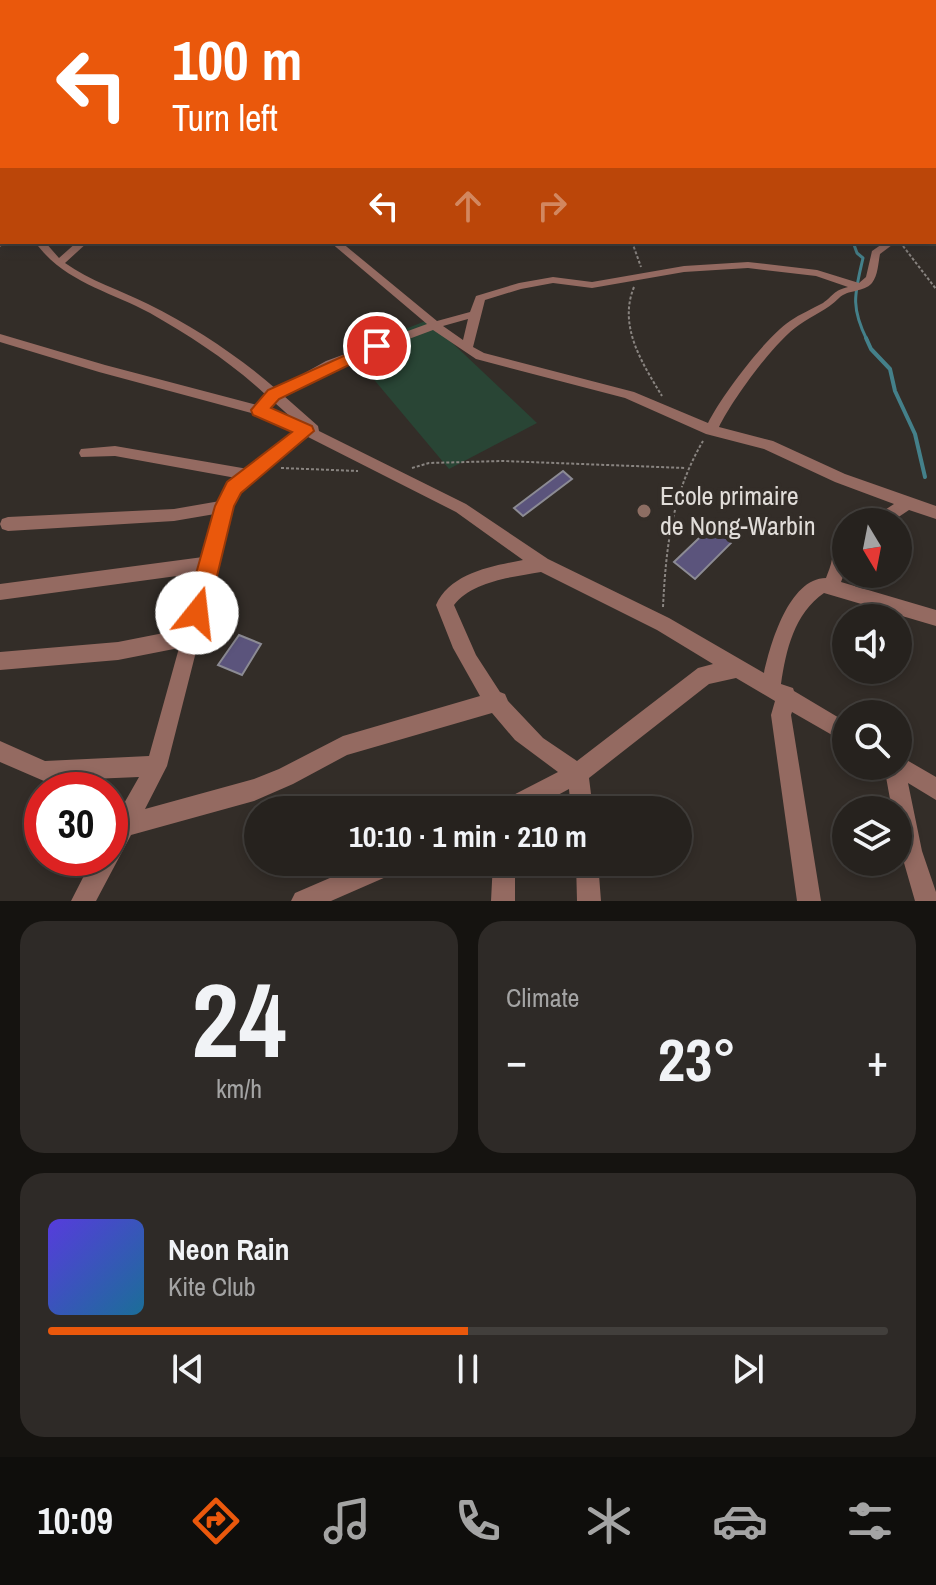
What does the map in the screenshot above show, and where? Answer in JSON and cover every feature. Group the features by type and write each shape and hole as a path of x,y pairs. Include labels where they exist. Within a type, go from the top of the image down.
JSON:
{"street":[{"path":"41,244 49,256 81,275 92,286 138,303 211,345 324,440"},
{"path":"59,263 81,244"},
{"path":"337,244 467,349 504,364 600,385 671,411 711,430 768,445 840,478 936,513"},
{"path":"711,430 722,408 776,339 794,323 830,303 837,293 860,287 871,277 878,248 887,244"},
{"path":"467,349 480,298 553,280 592,285 684,269 765,266 832,276 860,287"},
{"path":"259,410 273,394 377,346 475,314"},
{"path":"0,338 259,410 306,431 461,508 542,564 663,624 832,724"},
{"path":"128,821 157,766 225,506 234,488 306,431"},
{"path":"86,453 115,451 249,475"},
{"path":"900,508 909,502"},
{"path":"8,524 174,515 225,506"},
{"path":"0,592 210,564"},
{"path":"542,564 503,572 457,589 446,599 447,613 475,673 534,745 578,773"},
{"path":"809,901 781,715 776,655 793,616 815,589 831,585 936,618"},
{"path":"0,661 118,651 190,637"},
{"path":"534,796 578,773 705,675 736,669"},
{"path":"128,824 254,790 286,777 343,746 498,701"},
{"path":"0,751 44,771 157,766"},
{"path":"578,773 580,796"},
{"path":"912,775 936,789"},
{"path":"898,780 911,851 927,901"},
{"path":"83,901 96,876"},
{"path":"303,901 361,876"},
{"path":"503,901 504,876"},
{"path":"588,876 589,901"}],"path":[{"path":"633,244 642,274 629,295 631,328 644,366 671,411"},
{"path":"902,244 936,289"},
{"path":"663,624 668,522 685,468 711,430"},
{"path":"249,475 284,467 394,474 429,463 503,461 685,468"}],"green space":[{"path":"428,320 537,423 449,469 350,351"}],"building":[{"path":"563,471 572,479 523,516 514,508"},
{"path":"719,519 740,534 695,579 674,562"},
{"path":"239,635 261,644 242,675 218,665"}],"waterway":[{"path":"854,244 863,258 856,308 867,340"},
{"path":"866,338 871,349 890,369 895,391 915,434 925,477"}],"place":[{"name":"Ecole primaire de Nong-Warbin","path":"644,511"}],"route":[{"path":"197,613 225,506 234,488 306,431 259,410 273,394 377,346"}]}
